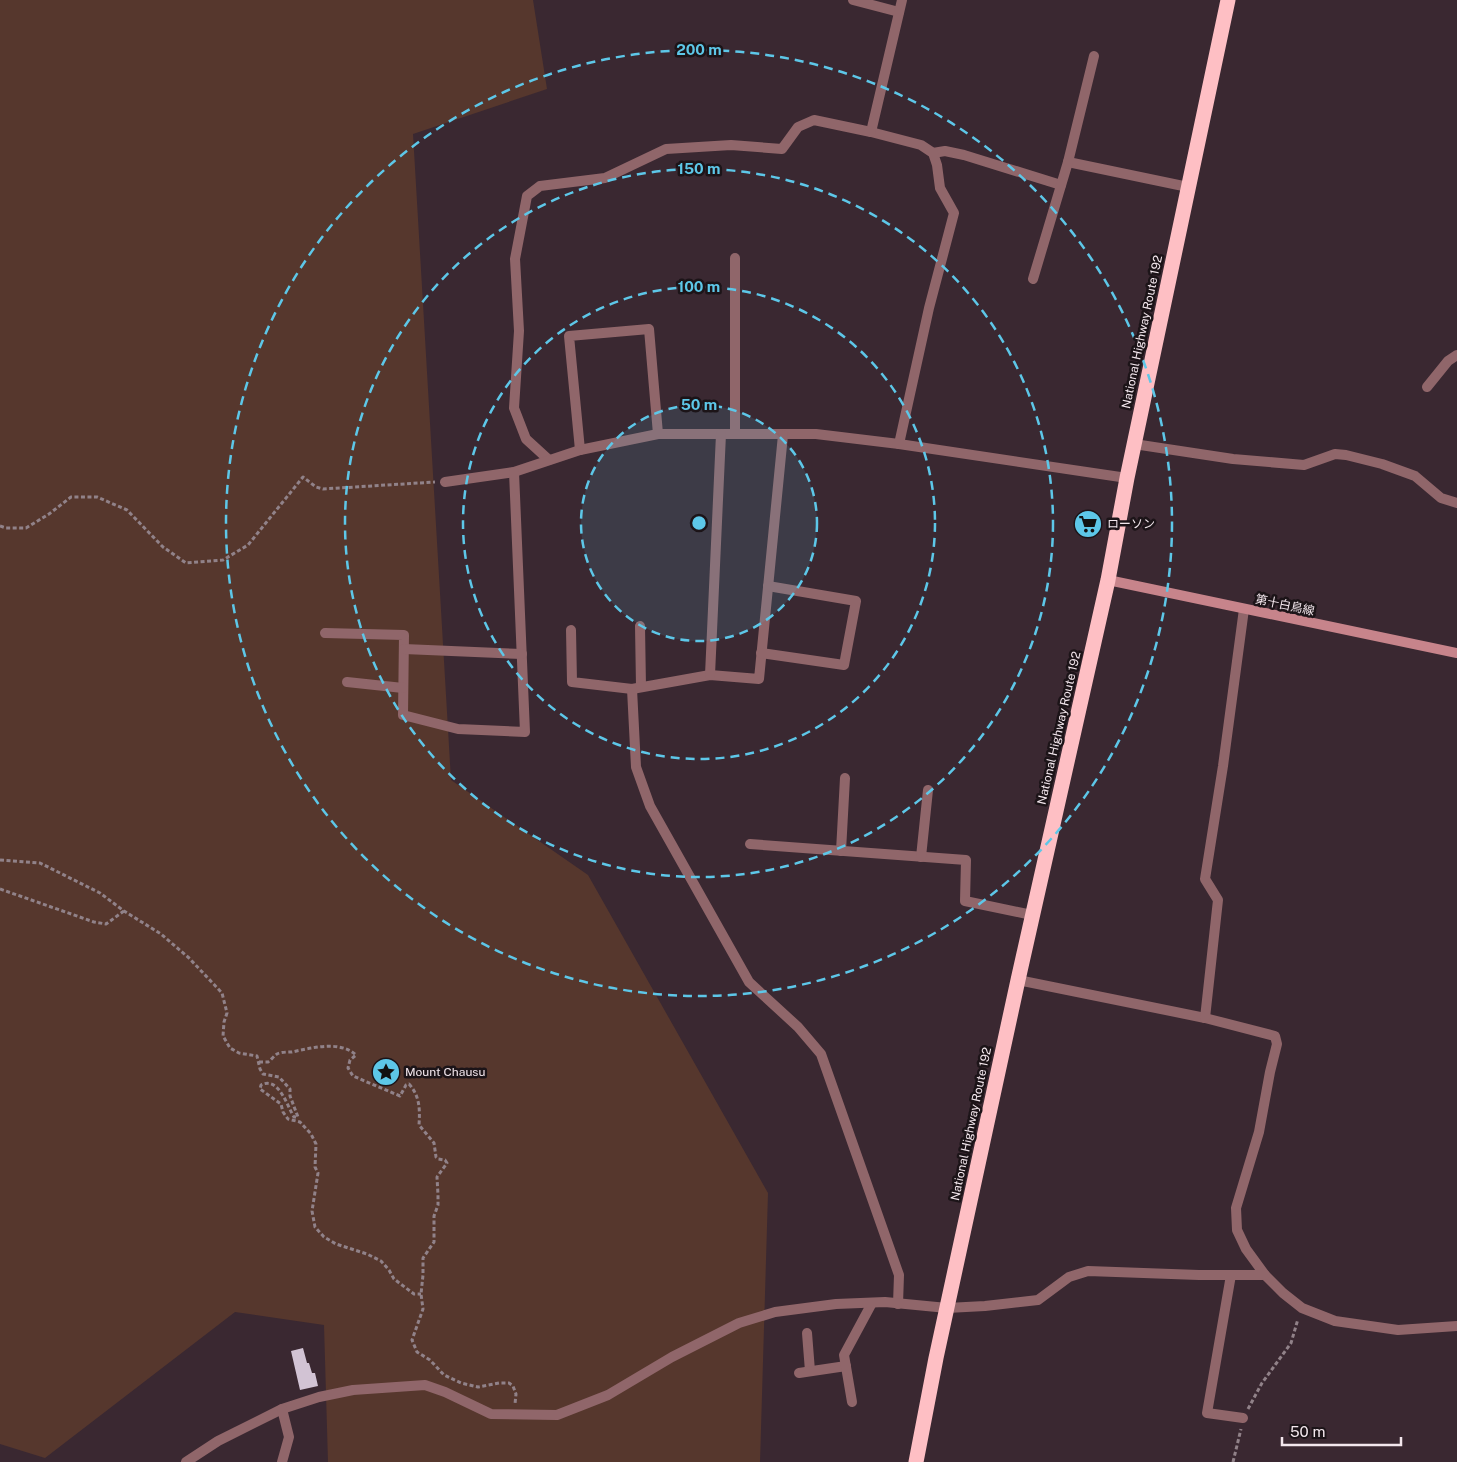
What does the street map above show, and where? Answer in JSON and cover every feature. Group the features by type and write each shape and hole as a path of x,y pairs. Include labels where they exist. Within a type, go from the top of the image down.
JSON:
{"highway":[{"name":"National Highway Route 192","path":"916,1462 947,1308 1018,980 1108,580 1134,444 1228,0"}],"main road":[{"name":"第十白鳥線","path":"1108,580 1457,653"}],"street":[{"path":"853,0 899,12"},
{"path":"871,132 902,0"},
{"path":"1033,279 1068,162 1094,56"},
{"path":"550,460 526,439 514,408 519,331 515,259 527,196 540,186 604,178 666,149 731,145 782,149 798,127 814,120 921,145 932,153 940,188 954,213 899,444"},
{"path":"932,153 945,151 964,155 1061,185"},
{"path":"1068,162 1188,187"},
{"path":"735,258 735,434"},
{"path":"580,450 569,336 649,330 658,434"},
{"path":"1427,387 1448,361 1457,355"},
{"path":"445,482 514,472 580,450 658,434 816,434 899,444 1127,478"},
{"path":"710,675 721,434"},
{"path":"571,630 572,682 636,688 710,675 759,679 783,435"},
{"path":"1134,444 1233,459 1304,465 1335,454 1346,455 1382,464 1415,476 1441,498 1457,503"},
{"path":"325,633 404,635 402,714 458,730 525,732 514,472"},
{"path":"762,653 844,665 856,602 768,586"},
{"path":"1205,1018 1218,900 1205,879 1244,609"},
{"path":"640,626 636,688 636,767 650,806 749,982 798,1027 821,1054 899,1274 898,1304"},
{"path":"404,649 522,654"},
{"path":"347,682 403,688"},
{"path":"841,851 845,778"},
{"path":"921,857 928,790"},
{"path":"750,844 966,860 965,901 1032,916"},
{"path":"1018,980 1205,1018 1275,1036 1277,1044 1259,1132 1236,1208 1237,1230 1246,1249 1265,1275 1282,1293 1302,1308 1335,1321 1398,1330 1457,1326"},
{"path":"186,1462 218,1441 282,1409 319,1397 353,1390 425,1385 445,1392 491,1414 557,1415 608,1395 672,1357 739,1323 775,1312 836,1304 872,1303 947,1308 1038,1300 1069,1277 1088,1271 1265,1275"},
{"path":"1232,1275 1207,1413 1243,1418"},
{"path":"852,1402 844,1355 872,1303"},
{"path":"807,1333 804,1372 846,1366"},
{"path":"282,1409 289,1437 282,1462"}],"path":[{"path":"0,526 6,528 26,528 49,514 71,497 97,497 127,510 163,548 186,563 223,560 248,545 303,477 316,487 323,489 445,482"},
{"path":"0,860 40,864 100,893 124,911 161,934 189,958 222,992 227,1013 223,1036 230,1048 239,1053 257,1056 260,1069 264,1074 279,1077 290,1089 290,1096 298,1117 294,1117 280,1090 272,1084 264,1083 261,1085 260,1090 281,1104 283,1112 288,1119 300,1122 311,1134 316,1144 315,1167 318,1173 312,1211 314,1227 324,1237 336,1244 367,1254 381,1261 394,1279 414,1294 421,1294"},
{"path":"0,888 94,922 106,924 124,911"},
{"path":"259,1062 268,1062 276,1055 283,1053 311,1048 338,1047 352,1051 356,1055 350,1060 348,1068 353,1076 400,1096 406,1084 413,1088 420,1107 419,1125 434,1143 436,1157 445,1160 446,1163 437,1177 438,1205 434,1216 434,1242 423,1258 421,1294 423,1309 412,1340 417,1352 430,1360 444,1375 461,1383 478,1387 509,1383 513,1386 516,1394 515,1414"},
{"path":"1233,1462 1243,1418 1262,1383 1291,1343 1302,1308"}],"shaded area":[{"path":"0,0 533,0 547,89 413,134 451,780 588,875 768,1193 760,1462 328,1462 324,1325 235,1312 45,1458 0,1444"}],"building":[{"path":"303,1348 307,1363 309,1363 312,1373 315,1373 318,1386 300,1390 291,1351"}],"place":[{"name":"ローソン","path":"1088,524"},
{"name":"Mount Chausu","path":"386,1072"}]}
